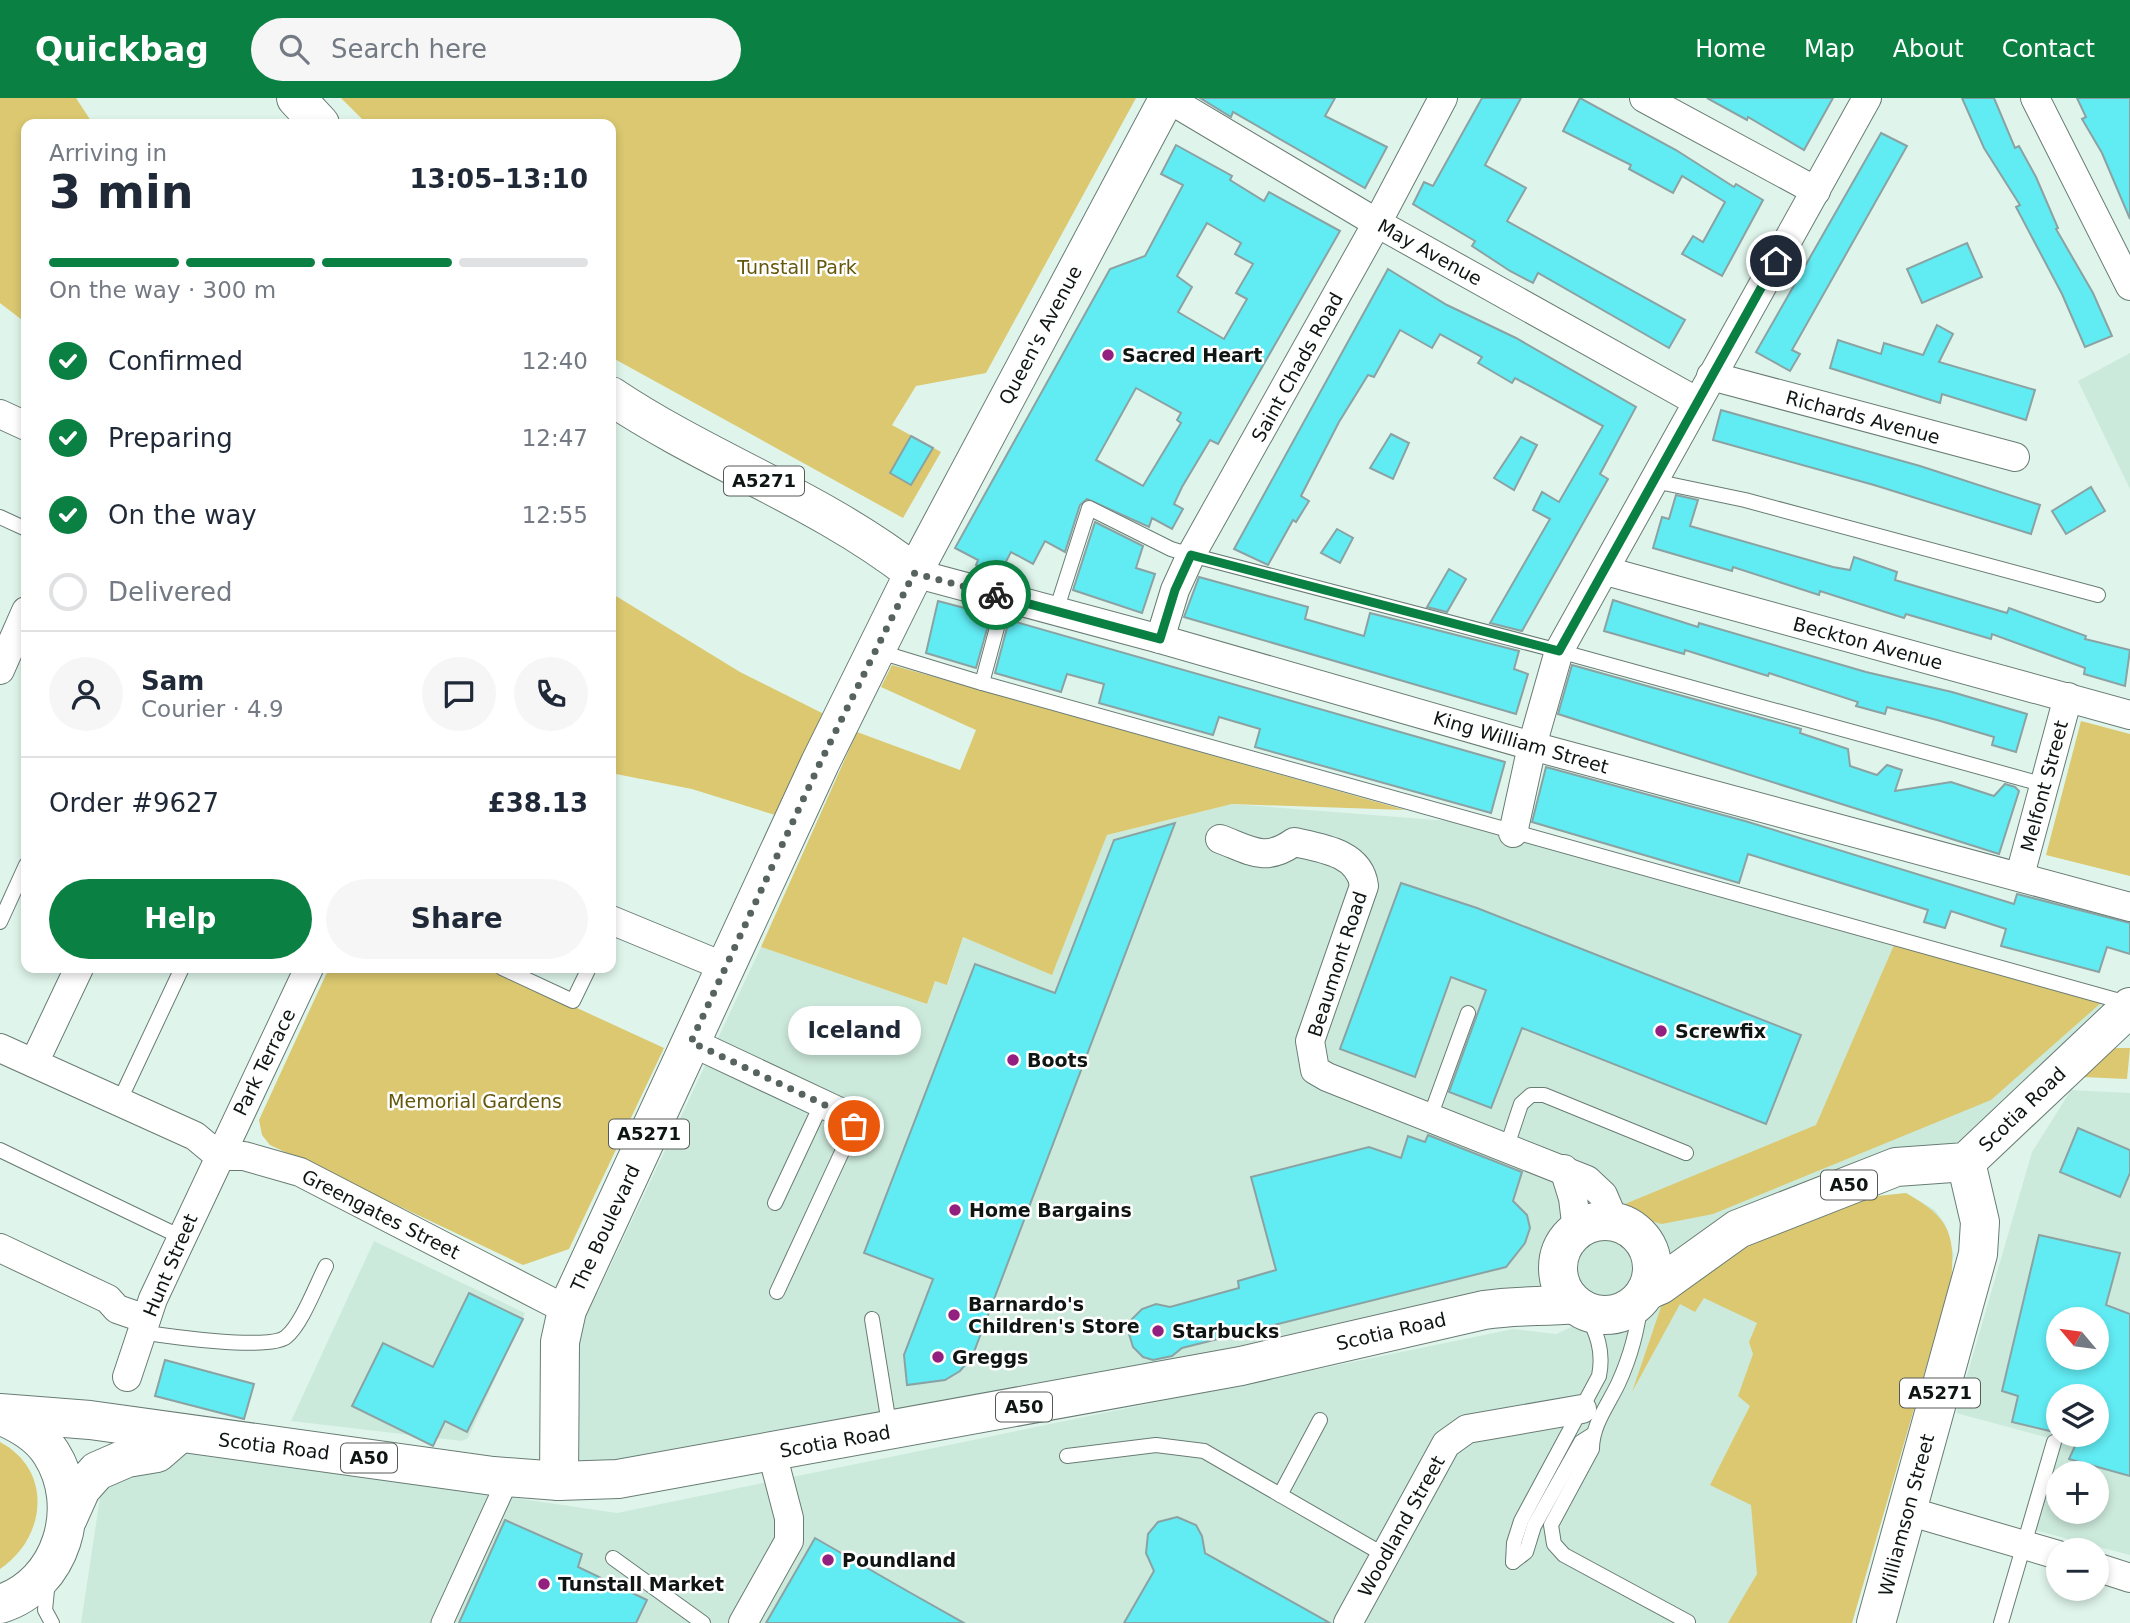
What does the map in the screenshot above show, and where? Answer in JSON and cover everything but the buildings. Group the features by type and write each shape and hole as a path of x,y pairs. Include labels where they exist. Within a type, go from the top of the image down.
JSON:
{"main road":[{"path":"296,98 315,119"},
{"name":"A5271","path":"616,399 880,546 914,573"},
{"name":"The Boulevard","path":"559,1481 560,1342 567,1310 820,763 914,573"},
{"name":"Scotia Road","path":"1643,1295 1738,1229 1896,1167 1966,1162 2130,1006"},
{"name":"Williamson Street","path":"1877,1623 1978,1254 1980,1222 1966,1162"},
{"path":"1591,1224 1626,1229 1648,1250 1652,1264 1643,1295 1628,1310 1611,1315 1579,1307 1563,1289 1559,1278 1559,1260 1571,1237 1591,1224"},
{"name":"Scotia Road","path":"1626,1229 1672,1237 1738,1229"},
{"name":"Scotia Road","path":"1484,1310 1522,1289 1547,1267 1571,1237"},
{"name":"Scotia Road","path":"0,1414 90,1420 255,1445 354,1455 509,1477 559,1481 618,1479 890,1432 1241,1366 1484,1310 1514,1305 1579,1307"},
{"name":"A50","path":"0,1414 26,1427 51,1452 64,1482 68,1518"},
{"name":"A50","path":"0,1604 13,1600 40,1580 60,1550 68,1518 81,1489 97,1471 127,1458 158,1453 180,1433"}],"street":[{"name":"May Avenue","path":"1167,98 1377,223 1696,401"},
{"name":"Queen's Avenue","path":"914,573 1167,98"},
{"name":"Saint Chads Road","path":"1160,639 1175,590 1191,555 1444,98"},
{"path":"1644,98 1816,191"},
{"path":"1513,833 1532,746 1559,651 1867,98"},
{"path":"2035,98 2130,285"},
{"name":"Richards Avenue","path":"1711,376 2015,457"},
{"path":"0,414 21,424"},
{"name":"Beckton Avenue","path":"1605,571 2130,715"},
{"name":"King William Street","path":"914,573 1160,639 1532,746 2130,907"},
{"path":"0,670 14,636"},
{"name":"Melfont Street","path":"2021,876 2068,697"},
{"name":"Beaumont Road","path":"1220,839 1266,855 1280,852 1294,842 1350,859 1362,871 1364,886 1310,1041 1315,1070 1587,1180 1603,1195 1626,1229"},
{"path":"616,924 725,967"},
{"path":"34,1063 77,973"},
{"name":"Park Terrace","path":"219,1156 307,973"},
{"path":"691,1042 832,1109"},
{"path":"0,1048 195,1136 219,1156"},
{"name":"Hunt Street","path":"127,1377 144,1325 219,1156"},
{"name":"Greengates Street","path":"219,1156 244,1156 300,1172 567,1310"},
{"path":"1564,1169 1573,1198 1571,1237"},
{"path":"0,1248 108,1299 117,1310 144,1325"},
{"name":"Woodland Street","path":"1348,1623 1446,1444 1455,1435 1467,1429 1592,1420"},
{"path":"743,1623 789,1541 789,1518 772,1453"},
{"path":"442,1623 509,1477"},
{"path":"1908,1511 2046,1551"},
{"path":"2109,1571 2130,1578"},
{"path":"0,1611 10,1623"}],"lane":[{"path":"1654,481 1745,500 2098,595"},
{"path":"1056,611 1089,509 1171,549 1191,555 1559,651 2045,785"},
{"path":"0,517 21,527"},
{"path":"982,683 1005,597"},
{"path":"876,650 982,683 2130,1006"},
{"path":"0,922 21,877"},
{"path":"119,1102 179,973"},
{"path":"513,973 573,1001 587,973"},
{"path":"1430,1117 1468,1013"},
{"path":"1507,1146 1521,1104 1531,1094 1544,1095 1686,1153"},
{"path":"775,1203 832,1109 851,1118 854,1126 777,1292"},
{"path":"0,1150 181,1237"},
{"path":"144,1325 218,1341 276,1343 291,1332 326,1266"},
{"path":"1592,1420 1521,1521 1514,1543 1513,1562 1526,1552 1534,1526 1633,1346 1643,1295"},
{"path":"1579,1307 1597,1333 1601,1363 1592,1420 1592,1449 1551,1525 1554,1544 1563,1555 1688,1622"},
{"path":"872,1319 890,1432"},
{"path":"1280,1495 1320,1420"},
{"path":"1067,1457 1156,1445 1204,1451 1386,1556"},
{"path":"2001,1623 2053,1447"},
{"path":"612,1558 703,1623"},
{"path":"50,1565 46,1610 52,1623"}],"shaded area":[{"path":"2130,353 2130,489 2078,381"},
{"path":"1232,804 1514,826 2130,1004 2004,1128 1896,1167 1667,1280 1878,1196 1906,1193 1935,1210 1945,1224 1954,1255 1852,1623 81,1623 109,1438 617,1513 1513,1329 1556,1334 1597,1315 1585,1311 559,1481 567,1310 598,1292 761,947 927,1004 935,981 948,984 963,937 1052,974 1107,835"},
{"path":"2071,1090 2130,1093 2130,1555 2109,1550 2109,1538 2065,1538 2034,1530 2046,1489 2046,1524 2109,1524 2109,1461 2054,1461 2058,1447 2109,1447 2109,1384 2046,1384 2046,1437 1956,1413 2032,1152"},
{"path":"374,1241 525,1313 468,1438 462,1441 291,1421"}],"green space":[{"path":"0,98 76,98 90,119 21,119 21,319 0,303"},
{"name":"Tunstall Park","path":"341,98 1136,98 986,373 916,386 892,425 941,452 903,518 616,360 616,119 362,119"},
{"path":"616,596 740,672 824,714 775,815 692,789 616,774"},
{"path":"892,665 1405,810 1232,804 1107,835 1052,975 963,937 947,985 935,981 927,1004 761,947 857,732 960,770 976,730 881,687"},
{"path":"2081,721 2130,734 2130,876 2046,855"},
{"path":"1894,945 2102,1002 1991,1100 1713,1214 1662,1224 1639,1218 1620,1206 1816,1125"},
{"name":"Memorial Gardens","path":"327,973 501,973 664,1048 569,1249 523,1265 270,1145 262,1135 259,1120"},
{"path":"2108,1048 2130,1048 2127,1079 2082,1077"},
{"path":"1906,1193 1931,1210 1946,1228 1952,1250 1951,1281 1852,1623 1728,1623 1757,1574 1751,1505 1710,1485 1750,1406 1738,1396 1753,1354 1749,1342 1757,1323 1704,1298 1695,1312 1680,1304 1632,1392 1662,1304 1686,1272 1772,1231 1878,1196"},
{"path":"0,1442 17,1455 29,1470 36,1487 38,1505 27,1540 15,1556 0,1569"}],"way so far":[{"path":"854,1126 851,1118 842,1113 691,1042 820,763 914,573 996,595"}],"place":[{"name":"Sacred Heart","path":"1108,355"},
{"name":"Screwfix","path":"1661,1031"},
{"name":"Boots","path":"1013,1060"},
{"name":"Iceland","path":"854,1126"},
{"name":"Home Bargains","path":"955,1210"},
{"name":"Barnardo's Children's Store","path":"954,1315"},
{"name":"Starbucks","path":"1158,1331"},
{"name":"Greggs","path":"938,1357"},
{"name":"Poundland","path":"828,1560"},
{"name":"Tunstall Market","path":"544,1584"}],"route":[{"path":"996,595 1160,639 1175,590 1191,555 1559,651 1776,261"}]}
